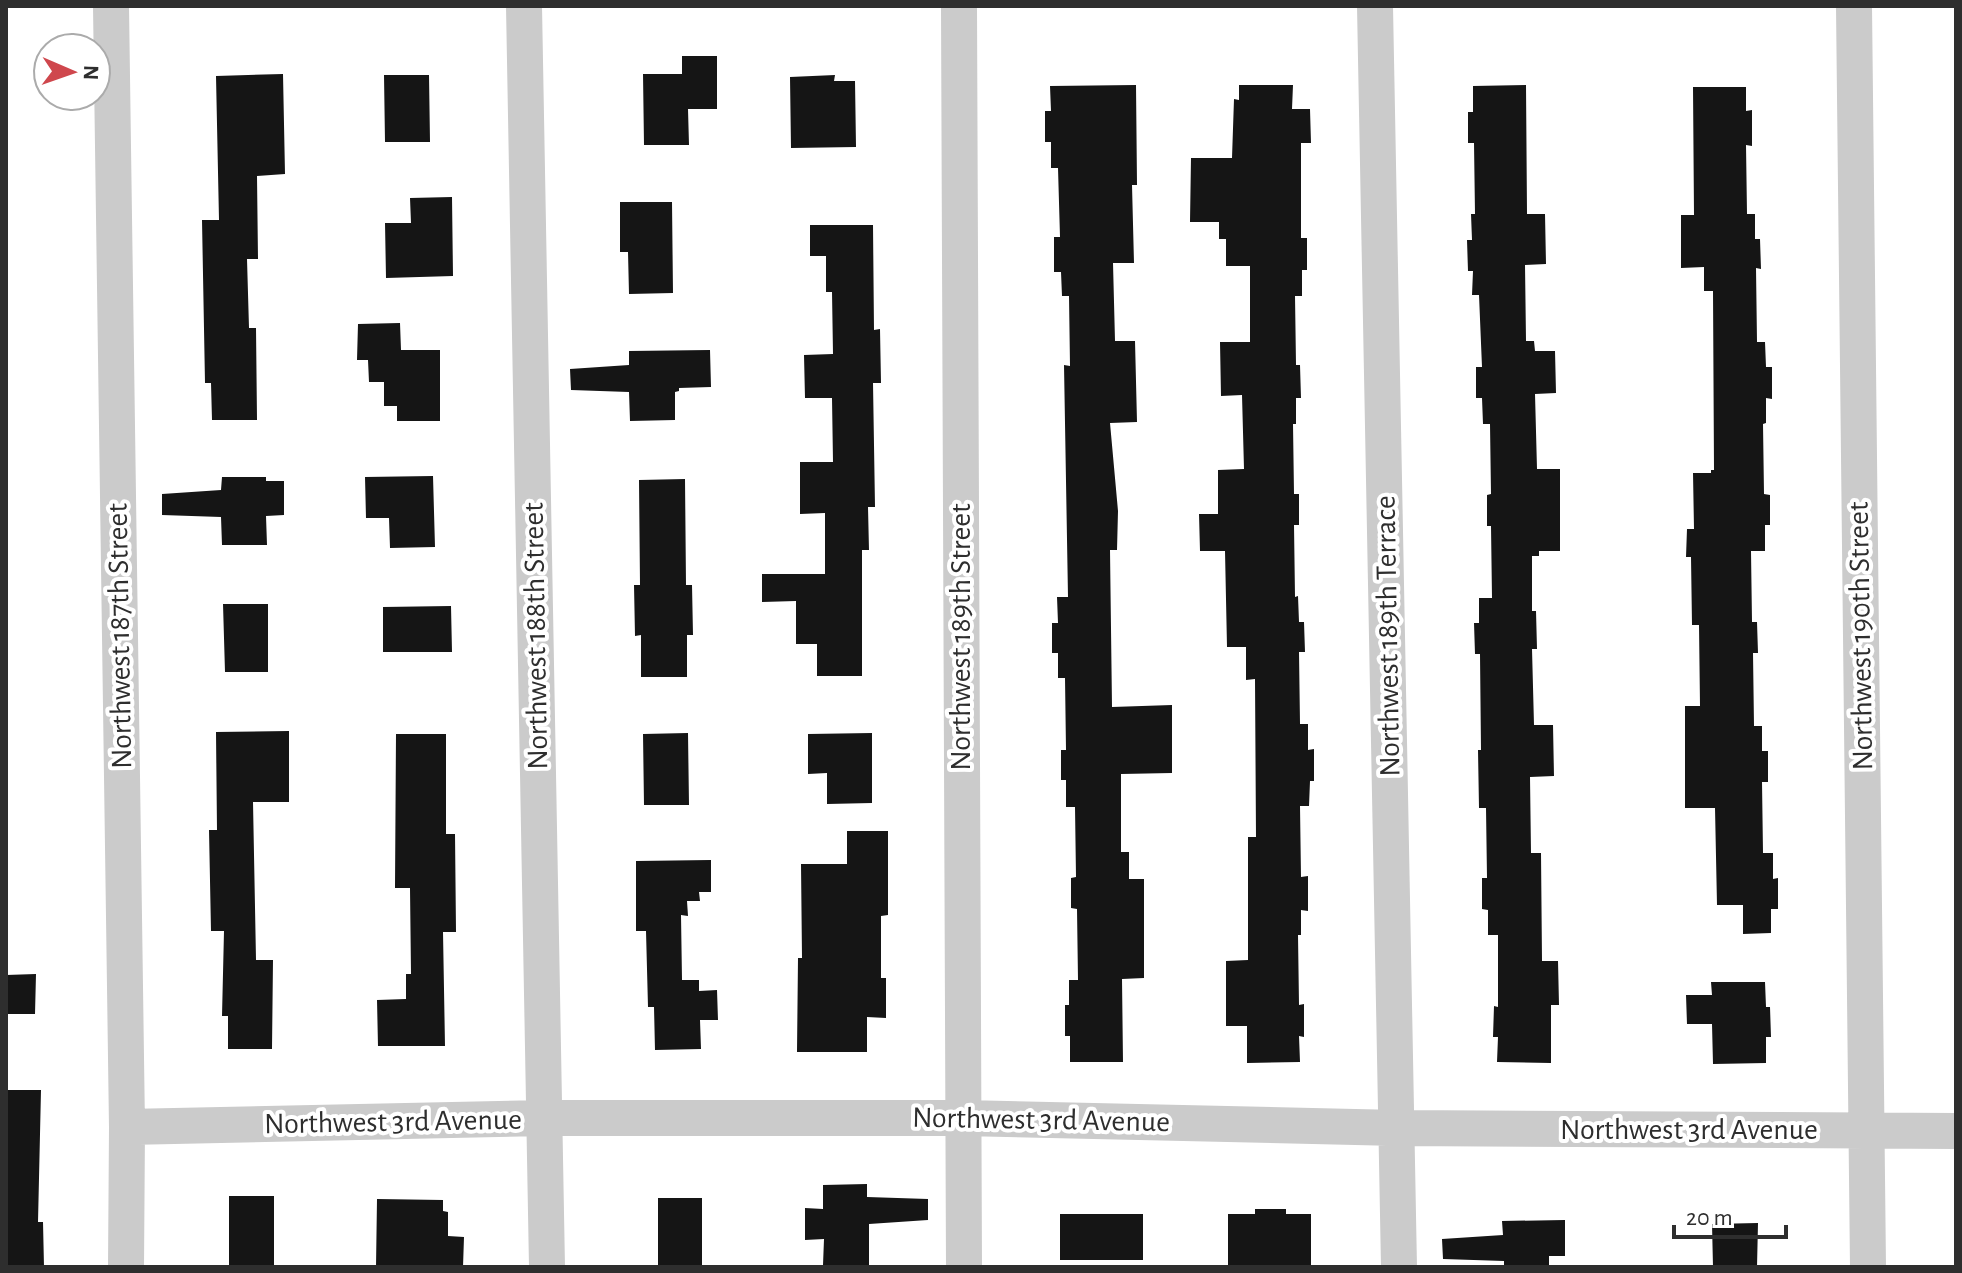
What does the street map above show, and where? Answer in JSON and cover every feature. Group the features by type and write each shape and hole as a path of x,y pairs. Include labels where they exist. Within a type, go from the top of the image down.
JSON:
{"street":[{"name":"Northwest 187th Street","path":"111,6 127,1127 126,1267"},
{"name":"Northwest 188th Street","path":"524,6 547,1267"},
{"name":"Northwest 189th Street","path":"959,6 964,1267"},
{"name":"Northwest 189th Terrace","path":"1375,6 1399,1267"},
{"name":"Northwest 190th Street","path":"1854,6 1868,1267"},
{"name":"Northwest 3rd Avenue","path":"127,1127 545,1118 963,1118 1398,1128 1956,1131"}],"building":[{"path":"682,56 717,56 717,109 688,109 689,145 644,145 643,74 682,74"},
{"path":"283,74 285,174 257,176 258,259 247,259 249,328 256,328 257,420 212,420 211,383 205,383 202,220 219,220 216,76"},
{"path":"384,75 429,75 430,142 385,142"},
{"path":"835,75 834,81 855,81 856,147 791,148 790,77"},
{"path":"1136,85 1137,185 1132,185 1134,263 1113,263 1115,341 1135,341 1137,422 1110,423 1118,511 1117,550 1110,550 1112,707 1172,705 1172,773 1121,774 1121,852 1129,852 1129,879 1144,879 1144,978 1122,979 1123,1062 1070,1062 1070,1036 1065,1036 1065,1005 1069,1005 1069,980 1078,980 1077,909 1071,908 1071,878 1076,877 1075,807 1066,807 1066,780 1061,780 1061,750 1066,750 1065,678 1058,678 1058,653 1052,653 1052,623 1058,623 1057,597 1068,597 1064,365 1070,366 1069,296 1062,296 1061,272 1054,272 1054,237 1060,237 1058,168 1051,168 1051,142 1045,142 1045,111 1051,111 1050,86"},
{"path":"1239,85 1293,85 1292,109 1310,109 1311,143 1301,143 1301,238 1307,238 1307,270 1302,270 1302,296 1295,296 1296,365 1300,365 1301,398 1296,398 1296,424 1293,424 1294,494 1299,494 1299,525 1294,525 1295,597 1298,596 1299,622 1304,622 1305,652 1299,652 1300,724 1308,724 1308,750 1314,749 1314,781 1310,781 1309,806 1300,806 1301,877 1308,876 1308,911 1301,910 1301,935 1298,935 1299,1005 1304,1004 1304,1037 1299,1036 1300,1062 1247,1063 1247,1026 1226,1026 1226,961 1248,960 1248,837 1256,837 1255,679 1246,680 1246,647 1227,647 1225,551 1200,551 1199,514 1218,514 1218,470 1244,469 1242,395 1221,396 1220,342 1250,342 1250,266 1226,266 1226,239 1219,239 1219,222 1190,222 1191,158 1232,158 1234,99 1239,100"},
{"path":"1526,85 1527,214 1545,214 1546,264 1525,265 1526,341 1534,341 1535,351 1555,351 1556,393 1535,394 1537,469 1560,469 1560,551 1539,551 1539,556 1532,556 1532,611 1536,611 1537,649 1532,649 1534,725 1553,725 1554,776 1530,777 1531,853 1541,853 1542,961 1558,961 1559,1005 1551,1005 1551,1063 1497,1062 1498,1037 1493,1037 1494,1006 1498,1007 1498,935 1488,935 1488,910 1482,909 1482,878 1487,878 1486,808 1479,808 1480,654 1475,654 1474,623 1479,623 1479,598 1492,598 1491,526 1487,526 1487,495 1491,494 1490,424 1483,424 1482,398 1476,398 1476,367 1482,367 1479,295 1472,295 1473,271 1468,271 1467,240 1472,240 1471,214 1475,214 1474,143 1468,143 1468,112 1473,112 1473,86"},
{"path":"1693,87 1746,87 1746,111 1752,110 1752,146 1746,145 1747,214 1755,214 1755,239 1760,239 1761,269 1756,268 1757,342 1765,342 1766,367 1772,367 1772,399 1766,398 1766,423 1763,424 1764,494 1770,495 1770,525 1765,525 1765,551 1751,551 1752,622 1757,622 1758,653 1753,653 1754,726 1762,726 1762,751 1768,751 1768,782 1762,782 1763,853 1773,853 1773,879 1778,878 1778,909 1771,909 1771,933 1743,934 1743,905 1717,905 1715,808 1685,808 1685,706 1700,706 1699,625 1692,625 1691,557 1686,557 1687,529 1694,529 1693,473 1711,473 1714,470 1713,291 1704,291 1704,267 1681,268 1681,215 1694,215"},
{"path":"452,197 453,276 386,278 385,223 411,223 410,198"},
{"path":"620,202 672,202 673,293 629,294 628,252 620,252"},
{"path":"810,225 873,225 874,330 880,329 881,383 873,383 875,507 868,507 869,550 862,550 862,676 817,676 817,644 796,644 796,601 762,602 762,574 825,574 825,513 800,514 800,462 833,462 832,398 805,398 804,355 833,354 832,292 826,292 826,256 810,256"},
{"path":"400,323 401,350 440,350 440,421 397,421 397,406 384,406 384,382 369,382 368,360 357,360 358,324"},
{"path":"710,350 711,387 679,388 675,392 675,420 630,421 629,392 571,390 570,369 629,365 629,351"},
{"path":"433,476 435,547 390,548 389,518 366,518 365,477"},
{"path":"222,477 266,477 266,481 284,481 284,515 266,516 267,545 222,545 221,517 162,515 162,494 221,490"},
{"path":"685,479 686,585 692,585 693,635 687,635 687,677 641,677 641,635 635,636 634,585 640,585 639,480"},
{"path":"223,604 268,604 268,672 225,672"},
{"path":"451,606 452,652 383,652 383,607"},
{"path":"289,731 289,802 253,802 256,960 273,960 272,1049 228,1049 228,1016 222,1016 224,931 211,931 209,830 217,830 216,732"},
{"path":"688,733 689,805 644,805 643,734"},
{"path":"872,733 872,803 827,804 827,773 808,774 808,734"},
{"path":"396,734 446,734 446,834 455,834 456,932 443,932 445,1046 378,1046 377,1000 406,999 406,974 411,974 410,888 395,888"},
{"path":"847,831 888,831 888,915 881,916 881,978 886,978 886,1018 867,1017 867,1052 797,1052 798,958 802,958 801,864 847,864"},
{"path":"711,860 711,892 699,892 700,901 687,901 688,916 681,915 682,980 699,980 699,991 717,990 718,1020 700,1020 701,1049 655,1050 654,1007 648,1007 646,931 636,931 636,861"},
{"path":"36,974 35,1014 6,1014 6,975"},
{"path":"1711,982 1765,982 1771,1037 1766,1037 1766,1063 1713,1064 1712,1024 1687,1024 1686,995 1712,995"},
{"path":"6,1090 41,1090 38,1222 43,1222 44,1267 6,1267"},
{"path":"867,1184 867,1197 928,1199 928,1220 869,1224 869,1265 823,1265 824,1239 805,1240 805,1208 823,1209 823,1185"},
{"path":"229,1196 274,1196 274,1267 229,1267"},
{"path":"658,1198 702,1198 702,1267 658,1267"},
{"path":"377,1199 443,1200 443,1211 448,1212 448,1236 464,1237 463,1267 376,1267"},
{"path":"1255,1209 1286,1209 1286,1214 1311,1214 1311,1266 1228,1266 1228,1214 1255,1214"},
{"path":"1060,1214 1143,1214 1143,1260 1060,1260"},
{"path":"1565,1220 1565,1256 1549,1256 1549,1267 1504,1267 1504,1261 1443,1259 1442,1239 1503,1235 1502,1221"},
{"path":"1758,1223 1757,1267 1713,1267 1712,1224"}]}
